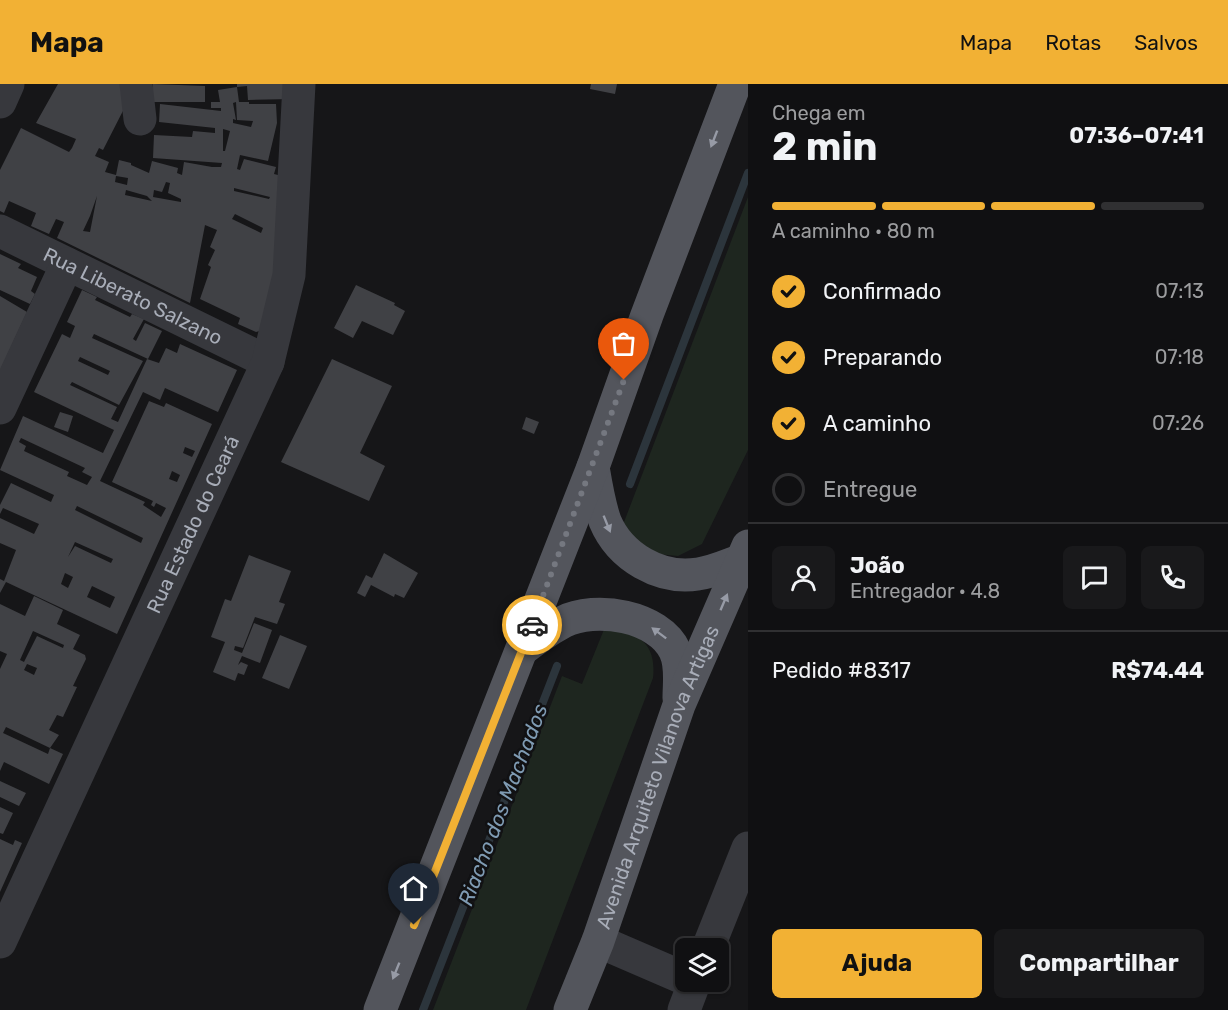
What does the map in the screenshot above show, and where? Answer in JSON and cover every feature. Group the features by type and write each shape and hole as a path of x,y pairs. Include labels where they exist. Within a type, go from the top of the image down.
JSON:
{"main road":[{"path":"380,1010 524,648 735,84"},
{"path":"593,467 608,526 621,546 636,560 670,574 697,574 746,556"},
{"name":"Avenida Arquiteto Vilanova Artigas","path":"570,1010 598,941 679,705 746,556"},
{"path":"524,648 564,622 581,616 603,615 644,624 659,631 676,653 680,670 679,705"}],"street":[{"path":"0,102 8,84"},
{"path":"135,84 140,118"},
{"name":"Rua Estado do Ceará","path":"0,942 268,362 289,275 299,84"},
{"name":"Rua Liberato Salzano","path":"0,231 268,362"},
{"path":"0,408 67,264"},
{"path":"712,938 748,848"},
{"path":"598,941 675,980"}],"shaded area":[{"path":"748,197 748,450 702,544 678,556 657,554 621,530"},
{"path":"607,622 635,635 648,647 652,655 653,678 526,1010 433,1010 562,676 582,684"}],"building":[{"path":"58,84 121,84 129,99 103,150 99,148 95,156 109,162 105,172 116,175 119,160 131,163 149,173 152,161 178,168 177,173 182,175 184,162 212,167 221,167 222,163 153,158 154,135 192,137 193,131 215,133 215,128 159,122 160,104 221,111 221,108 211,108 211,102 220,102 218,90 237,87 239,102 276,104 277,123 268,161 240,155 237,169 240,170 244,159 276,167 274,174 286,177 281,236 263,330 256,332 238,324 240,318 200,299 211,267 208,265 215,250 210,247 217,230 205,225 190,303 57,238 64,222 56,219 49,234 31,226 36,213 9,201 4,213 0,211 0,170 21,128 69,152 76,139 36,123","holes":["236,102 237,120 253,121 251,127 233,123 233,119 236,120 233,103","223,129 230,131 225,151 223,151","116,176 128,178 127,185 115,182","166,182 170,183 168,193 181,199 181,202 153,197 154,190 162,192","234,188 270,197 269,199 234,191","126,190 147,196 152,201 125,195","97,196 90,232 83,231 90,216","235,214 263,228 261,233 232,219"]},
{"path":"153,84 205,86 205,102 153,102"},
{"path":"237,84 291,84 291,99 248,100 247,86 237,87"},
{"path":"591,84 617,84 615,94 590,89"},
{"path":"0,254 21,264 18,268 37,277 31,291 35,294 30,304 0,290"},
{"path":"356,285 395,303 394,305 405,311 393,335 362,321 353,338 334,328"},
{"path":"82,290 97,297 95,300 130,317 132,314 144,319 133,339 136,341 145,323 162,331 148,359 94,334 92,338 143,361 119,405 72,382 70,385 117,407 111,419 118,422 147,359 159,363 166,348 177,353 180,344 237,370 218,412 165,388 160,400 143,392 100,481 145,502 143,505 161,517 166,508 156,503 154,507 151,505 153,501 112,482 149,401 164,407 166,403 212,424 117,634 6,582 0,593 0,579 4,581 16,550 0,543 0,518 34,534 39,524 3,508 0,514 0,505 11,483 51,502 54,495 0,470 23,416 103,453 114,430 34,392 62,334 70,338 75,326 67,322","holes":["80,357 110,371 108,375 78,361","21,438 85,468 82,472 92,477 87,485 67,476 69,472 24,451 26,446 19,442","185,447 195,451 192,457 183,453","172,471 180,475 177,482 169,479","77,506 143,538 141,543 75,510","75,542 113,559 111,563 75,546 68,557","65,573 73,577 68,588 61,584","92,586 115,597 110,608 87,597"]},
{"path":"0,296 27,312 0,371"},
{"path":"332,359 392,386 360,453 385,466 369,501 281,462"},
{"path":"60,412 73,416 68,432 54,427"},
{"path":"526,417 539,422 534,434 522,429"},
{"path":"384,553 418,573 404,598 395,594 394,597 371,585 365,597 357,593 366,575 372,578"},
{"path":"249,555 291,571 279,602 285,604 277,624 255,617 243,648 235,646 234,650 242,653 254,623 272,630 260,663 242,656 238,665 241,662 248,665 244,675 238,673 235,681 213,672 225,642 211,637 225,599 231,601"},
{"path":"34,596 63,610 57,624 80,635 73,649 85,655 86,659 73,686 77,687 63,717 57,715 49,730 59,735 50,748 63,754 49,784 4,762 0,771 0,669 7,654 0,651 0,604 25,616","holes":["33,631 64,645 63,648 37,636 24,662 20,660","27,664 37,668 34,675 24,670","6,727 50,748 48,754 3,733"]},
{"path":"280,635 307,646 289,689 262,678"},
{"path":"0,781 26,793 19,806 0,797"},
{"path":"0,807 13,813 3,834 0,833"},
{"path":"0,839 13,845 15,840 22,843 0,892"}],"waterway":[{"name":"Riacho dos Machados","path":"630,484 748,173"},
{"name":"Riacho dos Machados","path":"423,1010 557,666"}],"way so far":[{"path":"532,625 624,380"}],"route":[{"path":"414,925 532,625"}]}
